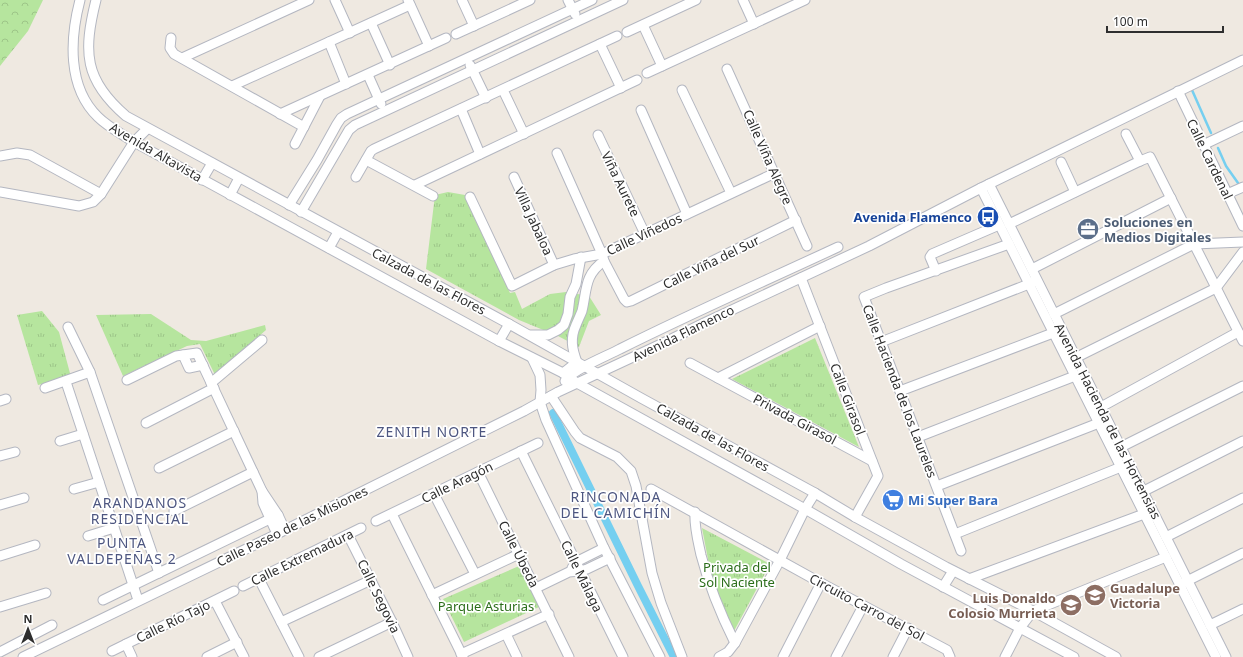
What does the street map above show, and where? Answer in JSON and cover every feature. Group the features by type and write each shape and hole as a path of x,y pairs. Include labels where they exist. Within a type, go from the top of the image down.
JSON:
{"street":[{"name":"Avenida Altavista","path":"80,0 72,50 73,66 78,84 87,102 98,117 134,142 202,180 303,233"},
{"name":"Avenida Altavista","path":"96,0 90,26 88,50 94,78 102,92 112,104 126,116 147,129 310,217"},
{"path":"182,58 309,0"},
{"path":"335,0 350,32"},
{"path":"462,0 474,26"},
{"path":"456,34 530,0"},
{"path":"568,0 578,21"},
{"path":"288,205 341,118 592,0"},
{"path":"301,212 349,130 355,125 623,0"},
{"path":"627,32 696,0"},
{"path":"743,0 754,24"},
{"path":"647,73 754,24 794,2 805,0"},
{"path":"232,86 371,23 409,2 429,46"},
{"path":"371,23 390,65"},
{"path":"643,25 662,66"},
{"path":"356,177 374,149 617,36"},
{"path":"171,38 171,52 304,127"},
{"path":"280,114 390,65 446,38"},
{"path":"328,42 346,84"},
{"path":"600,44 621,88"},
{"path":"72,50 88,50"},
{"path":"467,58 486,98"},
{"name":"Avenida Flamenco","path":"577,383 869,246 985,186 1243,60"},
{"name":"Calle Viña Alegre","path":"727,69 807,246"},
{"path":"368,75 384,111"},
{"path":"415,185 637,80"},
{"path":"503,90 524,134"},
{"path":"682,90 731,193"},
{"name":"Calle Cardenal","path":"1178,91 1243,226"},
{"path":"295,144 320,96"},
{"path":"460,109 480,154"},
{"path":"641,110 687,214"},
{"path":"1203,145 1243,126"},
{"path":"0,192 80,206 93,202 101,194 134,142 147,129"},
{"path":"1126,134 1140,160"},
{"name":"Viña Aurete","path":"598,135 645,234"},
{"path":"0,156 17,153 30,155 101,194"},
{"path":"557,153 603,257 590,274 585,286 580,317 573,332 572,346 581,364"},
{"path":"1009,224 1140,160 1150,157 1243,341"},
{"path":"366,160 434,196"},
{"path":"1061,162 1075,192"},
{"path":"202,180 212,163"},
{"name":"Calle Viñedos","path":"470,197 512,286 554,265 581,257 603,257 645,234 774,173"},
{"path":"230,195 238,178"},
{"name":"Villa Jabaloa","path":"514,178 554,265"},
{"name":"Avenida Hacienda de las Hortensias","path":"985,186 1009,224 1032,269 1033,282 1053,333 1072,360 1108,420 1121,447 1139,493 1144,514 1166,557 1184,582 1226,657"},
{"name":"Avenida Hacienda de las Hortensias","path":"985,186 999,225 1009,244 1054,314 1072,360 1075,376 1121,467 1166,537 1216,657"},
{"path":"1227,194 1243,187"},
{"path":"1032,269 1171,198"},
{"name":"Calzada de las Flores","path":"310,217 529,335 953,571 1116,657"},
{"name":"Calle Viña del Sur","path":"603,257 626,301 631,301 796,220"},
{"path":"999,225 932,254 930,257 936,271 1009,244"},
{"path":"329,248 338,232"},
{"name":"Calzada de las Flores","path":"303,233 499,341 565,375 805,509 900,564 1020,628 1061,654 1074,657"},
{"path":"1054,314 1194,244 1243,242"},
{"name":"Avenida Flamenco","path":"565,375 581,364 838,247"},
{"path":"1072,360 1216,288 1243,252"},
{"path":"529,335 542,336 558,330 567,320 570,297 576,284 581,257"},
{"path":"579,268 590,274"},
{"name":"Calle Hacienda de los Laureles","path":"936,271 864,297 961,551"},
{"name":"Calle Girasol","path":"801,278 878,476 855,517"},
{"path":"881,342 1033,282"},
{"path":"698,311 704,323"},
{"path":"499,341 509,324"},
{"path":"718,378 820,326"},
{"path":"68,327 90,372 159,573"},
{"path":"558,330 572,339"},
{"path":"1101,407 1238,332"},
{"path":"900,390 1053,333"},
{"path":"146,423 212,386 262,340"},
{"path":"127,380 176,356 197,353 281,532"},
{"path":"183,355 189,368 203,365"},
{"path":"532,358 540,375 540,402 549,427 604,548 660,657"},
{"name":"Privada Girasol","path":"690,363 872,461"},
{"path":"45,388 66,382 90,372"},
{"name":"Calle Paseo de las Misiones","path":"554,394 565,375"},
{"path":"918,437 1075,376"},
{"path":"66,382 138,600"},
{"name":"Calle Paseo de las Misiones","path":"23,657 281,532 577,383"},
{"path":"1121,447 1243,386"},
{"path":"554,394 575,432 580,438 617,457 631,471 636,486 652,573 661,603 682,657"},
{"path":"937,486 1108,420"},
{"path":"159,468 234,431"},
{"path":"60,441 83,434"},
{"path":"1139,493 1243,441"},
{"name":"Calle Aragón","path":"376,521 538,443"},
{"name":"Calle Málaga","path":"521,451 623,657"},
{"path":"0,456 15,452"},
{"path":"955,534 1121,467"},
{"path":"174,511 253,472"},
{"name":"Calle Úbeda","path":"478,472 569,657"},
{"path":"74,489 99,482"},
{"name":"Circuito Carro del Sol","path":"651,489 863,606 908,628 947,650 950,657"},
{"path":"724,656 735,643 780,560 805,509 815,493"},
{"path":"434,494 475,574"},
{"path":"0,505 24,498"},
{"path":"1166,537 1243,498"},
{"path":"695,512 694,520 697,540 705,570 713,594 735,643"},
{"path":"392,514 462,656 549,614"},
{"path":"969,579 1144,514"},
{"path":"103,600 274,517"},
{"path":"88,536 114,528"},
{"name":"Calle Extremadura","path":"243,586 361,528"},
{"name":"Calle Segovia","path":"348,535 408,657"},
{"path":"0,556 35,546"},
{"path":"569,572 576,562 604,548"},
{"path":"1184,582 1243,553"},
{"path":"432,595 519,554"},
{"path":"1005,657 1020,628 1032,612 1166,557"},
{"path":"536,588 569,572 580,571 610,558"},
{"path":"943,587 953,571"},
{"path":"259,579 299,657"},
{"path":"281,622 371,580"},
{"path":"783,657 821,583"},
{"name":"Calle Río Tajo","path":"112,651 234,591"},
{"path":"0,607 46,593"},
{"path":"215,601 244,657"},
{"path":"836,657 863,606"},
{"path":"1210,626 1243,609"},
{"path":"320,657 392,622"},
{"path":"0,652 50,626 55,642"},
{"path":"893,657 908,628"},
{"path":"506,634 517,657"},
{"path":"207,657 237,642"},
{"path":"126,644 132,657"}],"green space":[{"path":"0,0 43,0 28,31 0,66"},
{"path":"448,192 465,195 510,293 515,292 522,309 550,294 566,292 589,296 601,315 589,321 579,347 558,336 519,320 426,269 435,195"},
{"path":"42,311 59,332 71,377 38,385 17,315"},
{"path":"151,314 191,340 206,341 265,325 266,330 215,375 200,344 187,346 123,376 96,315"},
{"path":"815,338 859,447 732,379"},
{"name":"Privada del Sol Naciente","path":"702,528 770,564 734,631 712,580"},
{"name":"Parque Asturias","path":"519,566 539,607 464,642 443,599"}],"waterway":[{"path":"1192,90 1211,133"},
{"path":"1218,148 1226,166 1238,183"},
{"path":"553,413 674,657"}],"place":[{"name":"Avenida Flamenco","path":"988,217"},
{"name":"Soluciones en Medios Digitales","path":"1088,229"},
{"name":"Mi Super Bara","path":"893,500"},
{"name":"Guadalupe Victoria","path":"1095,595"},
{"name":"Luis Donaldo Colosio Murrieta","path":"1071,605"}],"district":[{"name":"ZENITH NORTE","path":"432,432"},
{"name":"RINCONADA DEL CAMICHÍN","path":"616,506"},
{"name":"ARANDANOS RESIDENCIAL","path":"140,512"},
{"name":"PUNTA VALDEPEÑAS 2","path":"122,552"}]}
